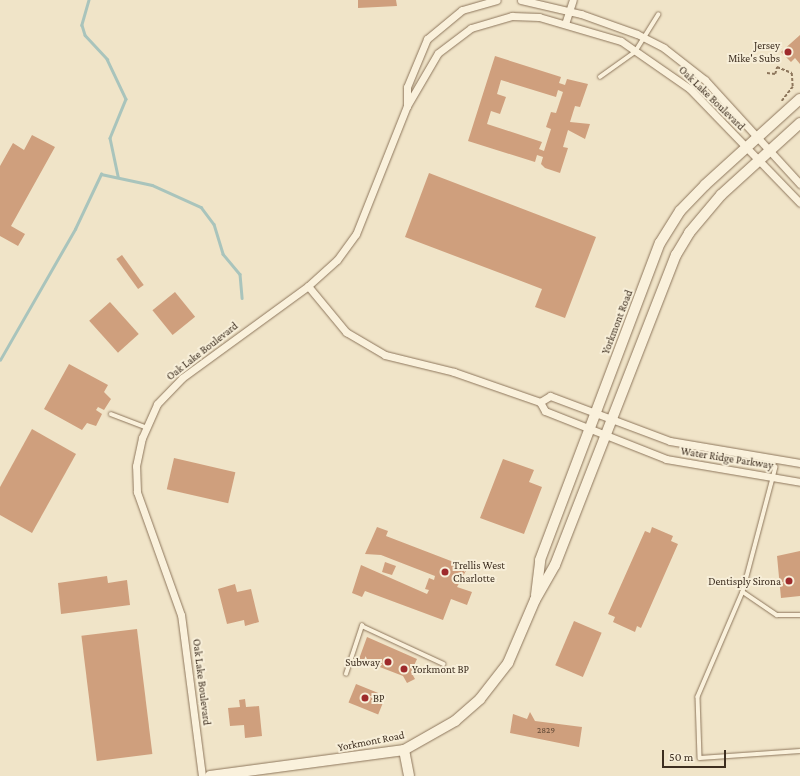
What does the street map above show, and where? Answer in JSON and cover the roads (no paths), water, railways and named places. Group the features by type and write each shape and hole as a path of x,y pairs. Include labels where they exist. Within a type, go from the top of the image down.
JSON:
{"street":[{"name":"Oak Lake Boulevard","path":"407,106 407,87 428,39 462,10 497,0"},
{"name":"Oak Lake Boulevard","path":"521,0 569,12 645,38 697,72 759,136 800,184"},
{"path":"565,24 573,0"},
{"name":"Oak Lake Boulevard","path":"202,776 181,615 137,492 138,452 145,427 157,404 182,378 328,270 356,234 407,106 438,53 470,28 512,16 539,17 621,41 637,49 690,89 800,203"},
{"name":"Yorkmont Road","path":"535,600 540,560 660,243 680,212 746,147 800,100"},
{"name":"Yorkmont Road","path":"210,776 404,750 455,721 480,699 508,663 535,600 555,565 613,421 679,250 706,212 759,160 800,123"},
{"path":"308,286 346,332 371,348 404,362 454,372 540,402"},
{"name":"Water Ridge Parkway","path":"800,462 670,441 613,421 550,396 540,402 545,411 589,430 686,464 773,476 800,482"},
{"path":"404,750 409,776"}],"lane":[{"path":"600,77 637,49 658,15"},
{"path":"111,414 145,427"},
{"path":"776,467 743,592 698,697 700,758 800,751"},
{"path":"743,592 776,616 800,615"},
{"path":"346,674 362,626 444,664"}],"waterway":[{"path":"89,0 82,25 85,35 107,59 126,99 110,138 118,176"},
{"path":"0,360 75,229 101,174 152,185 201,207 214,224 223,254 240,274 242,298"}],"place":[{"name":"Jersey Mike's Subs","path":"788,52"},
{"name":"Trellis West Charlotte","path":"445,572"},
{"name":"Dentisply Sirona","path":"789,581"},
{"name":"Subway","path":"388,662"},
{"name":"Yorkmont BP","path":"404,669"},
{"name":"BP","path":"365,698"}]}
